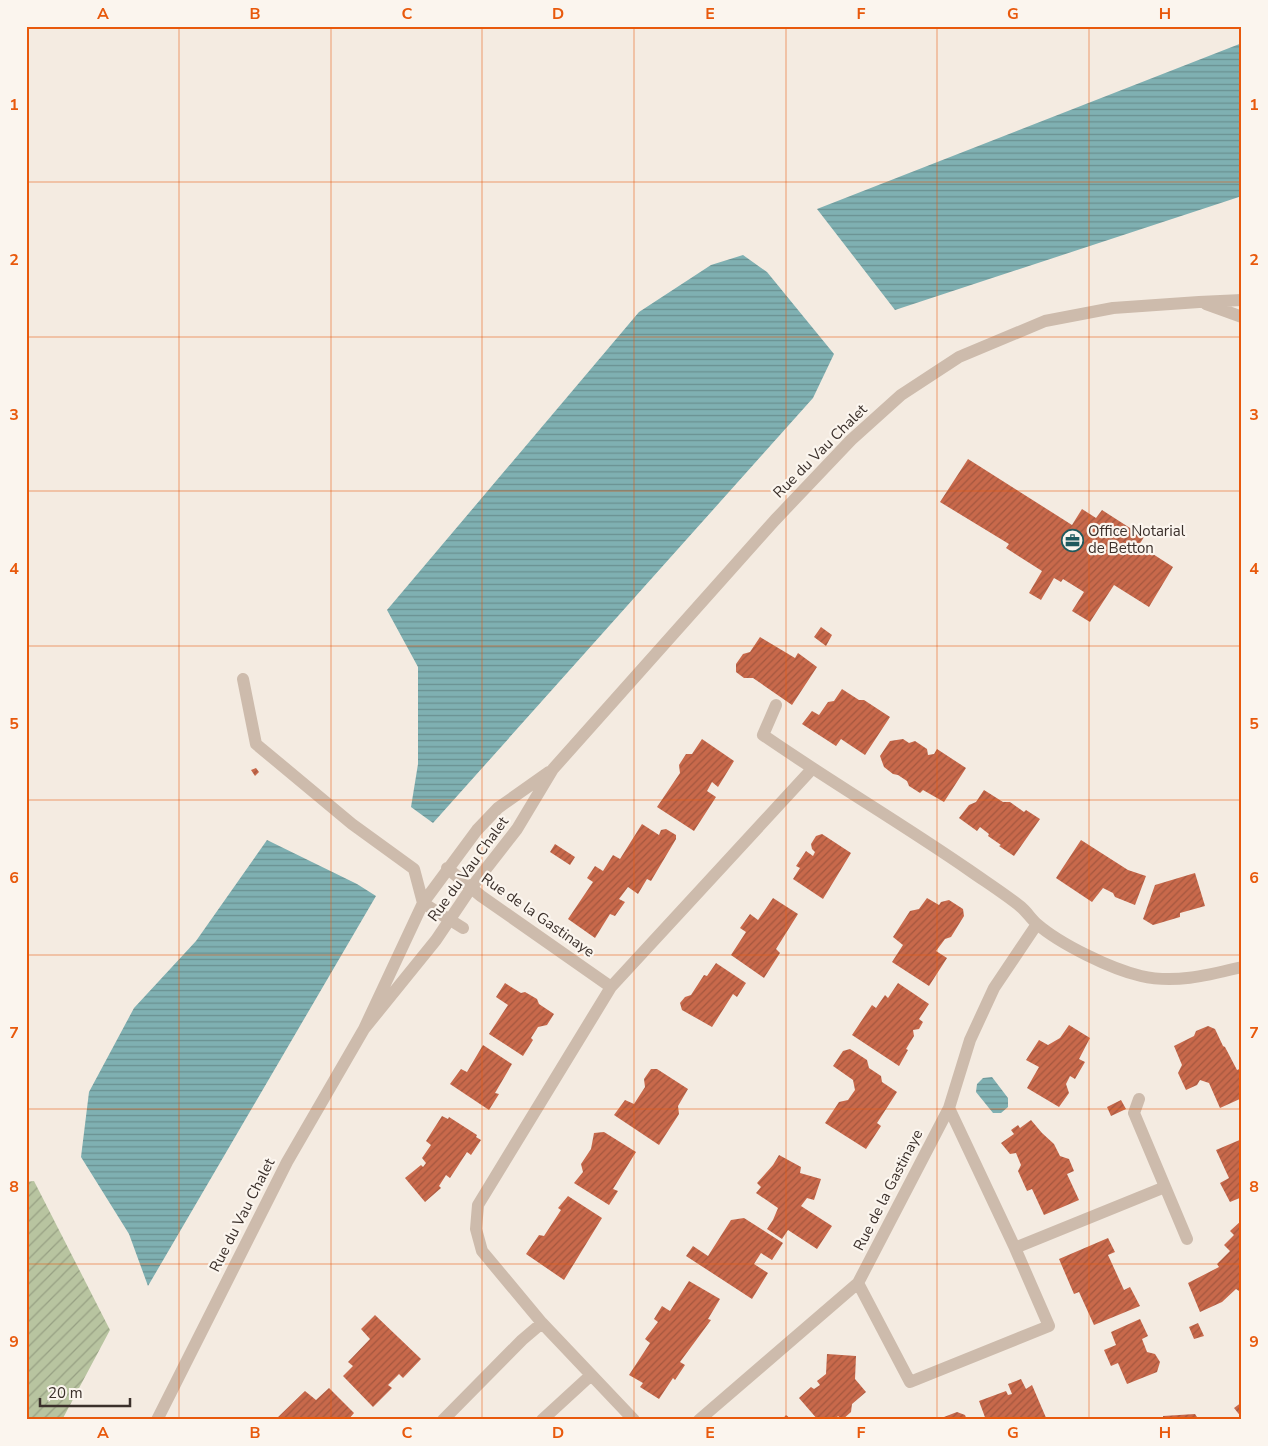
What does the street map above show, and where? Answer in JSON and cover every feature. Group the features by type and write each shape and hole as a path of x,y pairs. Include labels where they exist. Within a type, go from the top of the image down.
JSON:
{"street":[{"name":"Rue du Vau Chalet","path":"364,1029 436,940 471,888 517,829 553,769 774,520 851,440 901,395 959,357 1044,321 1113,308 1242,300"},
{"name":"Rue du Vau Chalet","path":"1199,302 1242,317"},
{"path":"244,679 256,744 352,824 414,869 422,902 463,928"},
{"path":"776,704 763,735 812,769 879,810 970,870 1022,908 1037,924 1067,944 1094,958 1140,976 1155,978 1196,978 1242,967"},
{"name":"Rue du Vau Chalet","path":"157,1420 287,1162 364,1029 422,902 477,830 498,808 553,769"},
{"path":"634,1420 590,1376 542,1323 482,1251 476,1229 478,1204 611,987 812,769"},
{"name":"Rue de la Gastinaye","path":"448,868 471,888 611,987"},
{"name":"Rue de la Gastinaye","path":"699,1420 858,1283 949,1108 970,1040 994,988 1037,924"},
{"path":"1139,1099 1134,1113 1187,1239"},
{"path":"858,1283 910,1382 1049,1326 1015,1248 949,1108"},
{"path":"1015,1248 1165,1187"},
{"path":"443,1420 522,1340 542,1323"},
{"path":"542,1420 590,1376"}],"green space":[{"path":"34,1181 110,1330 62,1420 26,1420 26,1182"}],"water":[{"path":"1242,43 1242,196 895,310 817,209"},
{"path":"743,255 767,272 834,354 813,398 433,823 411,807 418,764 418,667 387,610 639,312 711,265"},
{"path":"267,840 357,884 376,896 148,1286 129,1234 81,1157 89,1092 134,1008 196,941"},
{"path":"992,1077 1008,1098 1008,1107 1001,1113 993,1113 976,1092 977,1084 983,1078"}],"building":[{"name":"Office Notarial de Betton","path":"968,459 1072,525 1082,509 1096,518 1102,510 1144,537 1139,545 1173,567 1149,607 1114,585 1090,622 1072,611 1084,592 1063,579 1061,582 1054,578 1041,600 1029,593 1042,571 1006,548 1009,544 940,502"},
{"path":"821,627 832,635 826,646 814,637"},
{"path":"760,637 795,658 798,653 817,667 792,705 753,678 744,678 736,672 736,664 743,654 750,652"},
{"path":"842,689 859,700 864,700 890,717 865,755 841,739 836,746 802,724 812,711 819,715 828,702 834,701"},
{"path":"702,739 734,761 718,787 712,782 707,791 716,797 694,831 657,807 680,773 679,765 686,754 692,754"},
{"path":"903,739 909,743 915,741 927,749 928,755 934,754 937,749 966,768 944,802 923,790 920,793 909,786 907,781 884,767 880,756 890,741"},
{"path":"256,768 259,772 255,776 251,770"},
{"path":"984,790 1003,802 1010,802 1024,812 1026,810 1040,819 1014,856 999,846 1001,845 988,836 989,834 980,827 977,831 959,818 969,805 976,802"},
{"path":"642,824 659,835 661,830 666,829 676,835 676,839 651,881 647,879 638,894 628,887 619,899 625,902 615,916 610,914 595,938 568,919 593,882 587,878 595,866 603,871 613,855 620,859"},
{"path":"822,834 851,853 823,899 793,879 800,868 796,866 806,851 813,856 815,852 811,844 816,836"},
{"path":"1081,840 1128,870 1146,876 1135,905 1115,897 1113,893 1103,888 1092,902 1056,878"},
{"path":"555,844 575,857 570,865 550,852"},
{"path":"1195,873 1205,906 1180,913 1180,917 1153,925 1143,919 1155,885"},
{"path":"773,898 798,914 776,949 780,953 764,978 731,955 746,932 740,928 750,914 758,920"},
{"path":"927,898 939,905 941,902 949,900 963,909 964,916 951,937 945,939 936,951 947,958 929,986 892,962 903,945 893,937 910,911 919,909"},
{"path":"716,963 746,983 737,997 733,994 712,1027 682,1010 680,1003 685,997 691,995 704,975 707,976"},
{"path":"505,983 521,993 525,992 537,999 539,1004 554,1014 547,1025 538,1027 531,1038 533,1040 523,1056 489,1034 508,1005 496,997"},
{"path":"898,983 929,1004 919,1019 923,1022 919,1029 913,1030 914,1036 899,1066 852,1035 872,1005 876,1008 885,995 888,998"},
{"path":"1069,1025 1090,1038 1079,1059 1085,1062 1075,1079 1070,1076 1066,1084 1069,1093 1059,1107 1027,1088 1039,1067 1026,1060 1039,1040 1048,1045 1060,1038"},
{"path":"1208,1026 1215,1029 1237,1070 1242,1068 1242,1098 1220,1108 1209,1083 1200,1080 1197,1085 1186,1090 1178,1073 1182,1065 1174,1046 1194,1036 1196,1031"},
{"path":"483,1045 512,1064 495,1093 499,1094 489,1110 450,1084 461,1069 467,1072"},
{"path":"850,1049 867,1060 869,1068 881,1076 882,1082 897,1092 877,1123 881,1126 866,1149 825,1123 839,1102 848,1100 855,1090 853,1080 833,1066 843,1051"},
{"path":"651,1069 657,1069 688,1089 678,1106 679,1114 659,1145 614,1115 625,1100 634,1104 645,1087 644,1079"},
{"path":"1121,1100 1126,1109 1111,1116 1107,1107"},
{"path":"442,1116 448,1119 449,1117 477,1135 476,1137 481,1140 471,1155 467,1152 450,1178 446,1175 439,1186 441,1188 425,1202 405,1178 421,1165 423,1167 426,1163 422,1158 431,1145 426,1141"},
{"path":"1031,1120 1054,1144 1060,1156 1069,1159 1074,1171 1067,1174 1079,1200 1044,1215 1032,1189 1027,1191 1018,1171 1021,1165 1016,1153 1010,1154 1001,1143 1014,1134 1011,1130 1018,1125 1020,1128"},
{"path":"604,1132 636,1152 613,1189 618,1191 609,1205 574,1183 583,1172 581,1164 591,1149 594,1133"},
{"path":"1242,1139 1242,1197 1230,1202 1220,1183 1229,1178 1216,1150"},
{"path":"779,1155 801,1167 800,1173 821,1179 814,1200 807,1198 801,1206 832,1226 817,1249 788,1230 782,1239 767,1229 778,1208 756,1193 761,1187 757,1183"},
{"path":"568,1196 602,1218 564,1280 526,1254 539,1235 544,1236 561,1210 558,1208"},
{"path":"744,1218 783,1243 772,1260 761,1253 754,1264 768,1273 752,1299 686,1256 693,1246 708,1256 731,1220"},
{"path":"1242,1220 1242,1288 1239,1291 1236,1289 1222,1302 1200,1312 1188,1283 1219,1267 1217,1264 1230,1251 1224,1245 1234,1235 1230,1231"},
{"path":"1108,1238 1115,1252 1108,1255 1124,1290 1130,1287 1140,1306 1094,1325 1079,1292 1074,1294 1059,1259"},
{"path":"689,1281 720,1299 708,1319 711,1320 680,1362 685,1365 675,1380 673,1378 659,1399 640,1387 643,1383 629,1375 650,1343 645,1339 658,1322 654,1319 662,1306 670,1311"},
{"path":"375,1315 421,1359 403,1378 399,1374 388,1385 392,1388 373,1407 343,1376 353,1366 348,1362 370,1339 361,1329"},
{"path":"1140,1319 1148,1336 1142,1339 1147,1352 1155,1354 1160,1362 1157,1372 1127,1384 1118,1363 1111,1366 1104,1350 1116,1345 1111,1332"},
{"path":"1198,1323 1204,1336 1194,1339 1189,1327"},
{"path":"827,1354 856,1356 855,1379 866,1392 852,1404 851,1412 842,1420 838,1416 835,1420 818,1420 799,1398 811,1387 814,1389 820,1385 817,1381 826,1374"},
{"path":"1021,1379 1026,1389 1032,1385 1047,1420 986,1420 979,1401 1006,1391 1008,1395 1012,1394 1008,1384"},
{"path":"329,1388 354,1413 348,1420 276,1419 305,1391 316,1400"},
{"path":"1242,1402 1242,1418 1234,1408"},
{"path":"957,1412 965,1415 967,1420 943,1420 944,1417"},
{"path":"1195,1414 1199,1420 1163,1420 1163,1416"},
{"path":"786,1415 792,1420 782,1420"}],"place":[{"name":"Office Notarial de Betton","path":"1072,540"}]}
